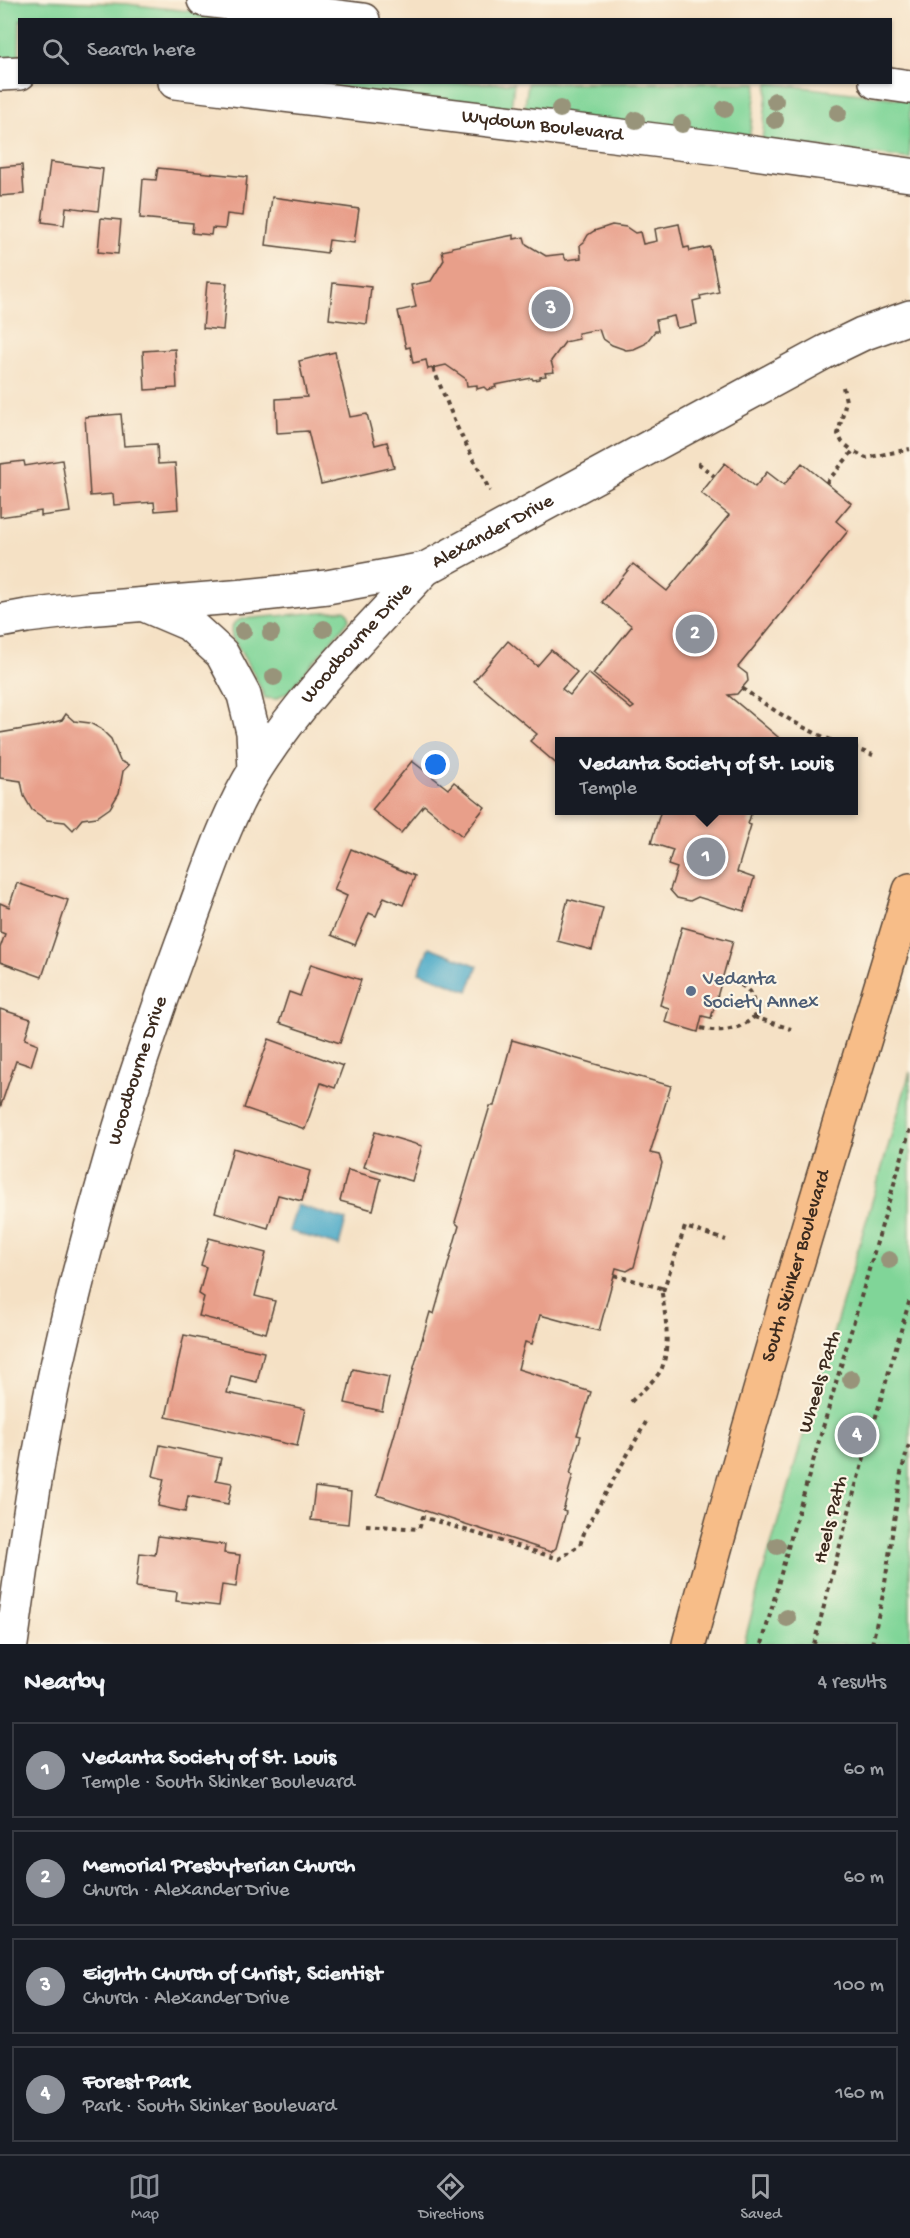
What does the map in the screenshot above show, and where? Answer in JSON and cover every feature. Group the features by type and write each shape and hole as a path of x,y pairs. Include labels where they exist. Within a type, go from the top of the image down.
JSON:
{"main road":[{"name":"South Skinker Boulevard","path":"689,1644 832,1144 910,890"}],"street":[{"path":"204,0 347,18"},
{"path":"0,74 18,73"},
{"name":"Wydown Boulevard","path":"192,84 712,147 910,175"},
{"path":"890,84 910,87"},
{"name":"Alexander Drive","path":"0,621 67,611 327,587 425,570 825,352 862,334 910,317"},
{"name":"Woodbourne Drive","path":"11,1644 33,1495 56,1372 81,1266 108,1169 166,985 223,834 255,769 301,705 425,570"},
{"path":"145,605 189,624 222,654 244,695 253,732 255,769"}],"path":[{"path":"433,368 457,427 490,490"},
{"path":"843,387 846,401 838,434 842,442 866,458 910,449"},
{"path":"826,483 853,451"},
{"path":"698,463 714,476"},
{"path":"742,688 788,718 825,737"},
{"path":"858,750 873,755"},
{"path":"701,1028 712,1031 736,1028 752,1020 756,1014 751,993 744,985 722,979"},
{"path":"754,1017 791,1029"},
{"name":"Wheels Path","path":"762,1644 910,1129"},
{"path":"662,1294 685,1227 726,1240"},
{"path":"614,1275 661,1288 662,1294 667,1336 661,1369 630,1403"},
{"name":"Heels Path","path":"814,1644 856,1485 910,1299"},
{"path":"366,1525 419,1528 423,1517 559,1559 580,1545 585,1530 646,1422"},
{"path":"872,1644 884,1590 901,1473 910,1441"}],"green space":[{"path":"37,0 127,4 251,18 18,18 18,59 0,60 0,1"},
{"path":"301,84 514,84 511,109"},
{"path":"528,84 757,84 749,140 524,113"},
{"path":"768,84 910,100 910,159 762,140"},
{"path":"345,610 349,615 349,620 289,691 276,699 265,698 232,637 231,630 234,623 241,619"},
{"path":"910,1072 910,1644 744,1644 757,1593"}],"water":[{"path":"429,947 478,966 468,991 419,972"},
{"path":"297,1205 346,1220 339,1246 289,1231"}],"building":[{"path":"50,162 103,169 98,211 66,207 64,225 42,222"},
{"path":"22,165 24,194 0,196 0,167"},
{"path":"158,168 247,177 243,216 227,214 225,229 212,228 211,235 192,233 193,223 140,218 143,179 156,180"},
{"path":"272,197 359,209 354,243 329,240 327,253 266,245"},
{"path":"101,218 121,220 118,254 98,252"},
{"path":"679,224 684,248 689,247 690,251 710,247 719,292 700,296 701,299 693,301 697,324 677,328 674,316 656,320 658,331 655,331 645,344 626,350 602,338 599,329 578,333 579,339 565,342 551,361 554,372 545,373 546,376 540,379 533,380 532,378 495,385 496,387 487,390 484,387 477,389 477,385 467,386 466,379 446,365 428,369 426,360 413,363 410,347 406,348 398,311 416,307 411,285 431,281 444,260 442,251 514,235 514,239 524,237 526,244 546,256 563,254 566,260 581,258 580,245 588,235 612,225 626,227 635,233 640,232 643,244 657,241 655,229"},
{"path":"207,282 227,283 223,330 203,328"},
{"path":"333,283 371,287 367,324 329,319"},
{"path":"175,349 177,388 145,390 143,351"},
{"path":"335,352 350,417 367,414 375,445 387,442 394,467 321,484 308,431 277,433 276,399 307,397 299,361"},
{"path":"121,414 124,446 157,444 158,464 175,463 178,509 155,511 154,502 114,505 113,494 90,496 85,417"},
{"path":"62,460 70,512 41,516 41,511 0,517 0,464 24,461 25,466"},
{"path":"725,463 755,487 767,472 784,485 802,463 851,503 836,521 848,531 738,667 747,674 748,681 737,694 728,695 778,737 555,737 555,763 530,741 537,734 474,681 508,641 537,666 551,650 577,672 562,689 570,695 588,673 631,709 634,707 593,674 632,626 602,602 633,564 667,591 729,515 701,493"},
{"path":"66,714 74,721 90,723 101,729 111,739 120,761 129,765 123,771 119,793 110,808 97,817 82,819 73,830 65,822 47,820 32,810 24,796 21,781 0,778 0,733 62,720"},
{"path":"412,761 448,789 454,782 485,807 462,836 424,805 401,833 372,810"},
{"path":"659,815 751,815 748,824 751,825 737,872 754,878 744,911 698,897 690,901 677,898 670,890 677,868 668,865 673,850 651,843"},
{"path":"351,849 415,876 403,905 384,897 376,916 369,913 355,945 331,935 347,896 334,890"},
{"path":"17,883 68,900 42,977 0,962 0,948 5,934 0,932 0,903 9,907"},
{"path":"568,899 603,908 592,950 557,941"},
{"name":"Vedanta Society Annex","path":"682,927 733,941 711,1018 702,1016 698,1032 665,1022 669,1008 660,1005"},
{"path":"311,964 361,980 340,1043 279,1023 289,992 300,996"},
{"path":"0,1009 31,1019 25,1039 38,1044 31,1066 16,1061 0,1108"},
{"path":"269,1039 343,1066 335,1088 321,1083 305,1129 244,1108"},
{"path":"512,1040 671,1086 650,1153 659,1155 662,1163 634,1267 627,1271 616,1268 599,1331 540,1315 532,1344 525,1342 518,1369 591,1392 577,1435 581,1436 570,1474 573,1475 563,1511 566,1512 556,1548 551,1552 377,1495 430,1312 434,1314 459,1226 455,1222 490,1106 494,1106"},
{"path":"375,1132 422,1146 412,1181 364,1167"},
{"path":"233,1148 310,1171 302,1201 278,1195 268,1228 215,1212"},
{"path":"348,1170 381,1179 373,1210 340,1201"},
{"path":"209,1238 266,1253 255,1296 275,1301 266,1333 199,1316 204,1297 199,1294 206,1267 201,1265"},
{"path":"184,1335 264,1352 257,1382 231,1376 227,1393 305,1409 297,1446 166,1417"},
{"path":"353,1369 389,1377 382,1411 345,1403"},
{"path":"160,1445 221,1458 216,1480 232,1483 228,1504 188,1496 185,1512 158,1506 164,1479 153,1476"},
{"path":"315,1487 351,1492 348,1524 311,1520"},
{"path":"158,1536 225,1545 224,1553 240,1555 236,1587 222,1585 219,1606 176,1601 177,1592 136,1587 140,1553 155,1555"}],"place":[{"name":"Eighth Church of Christ, Scientist","path":"551,309"},
{"name":"Memorial Presbyterian Church","path":"695,634"},
{"name":"Vedanta Society of St. Louis","path":"706,857"},
{"name":"Vedanta Society Annex","path":"691,991"},
{"name":"Forest Park","path":"857,1435"}]}
